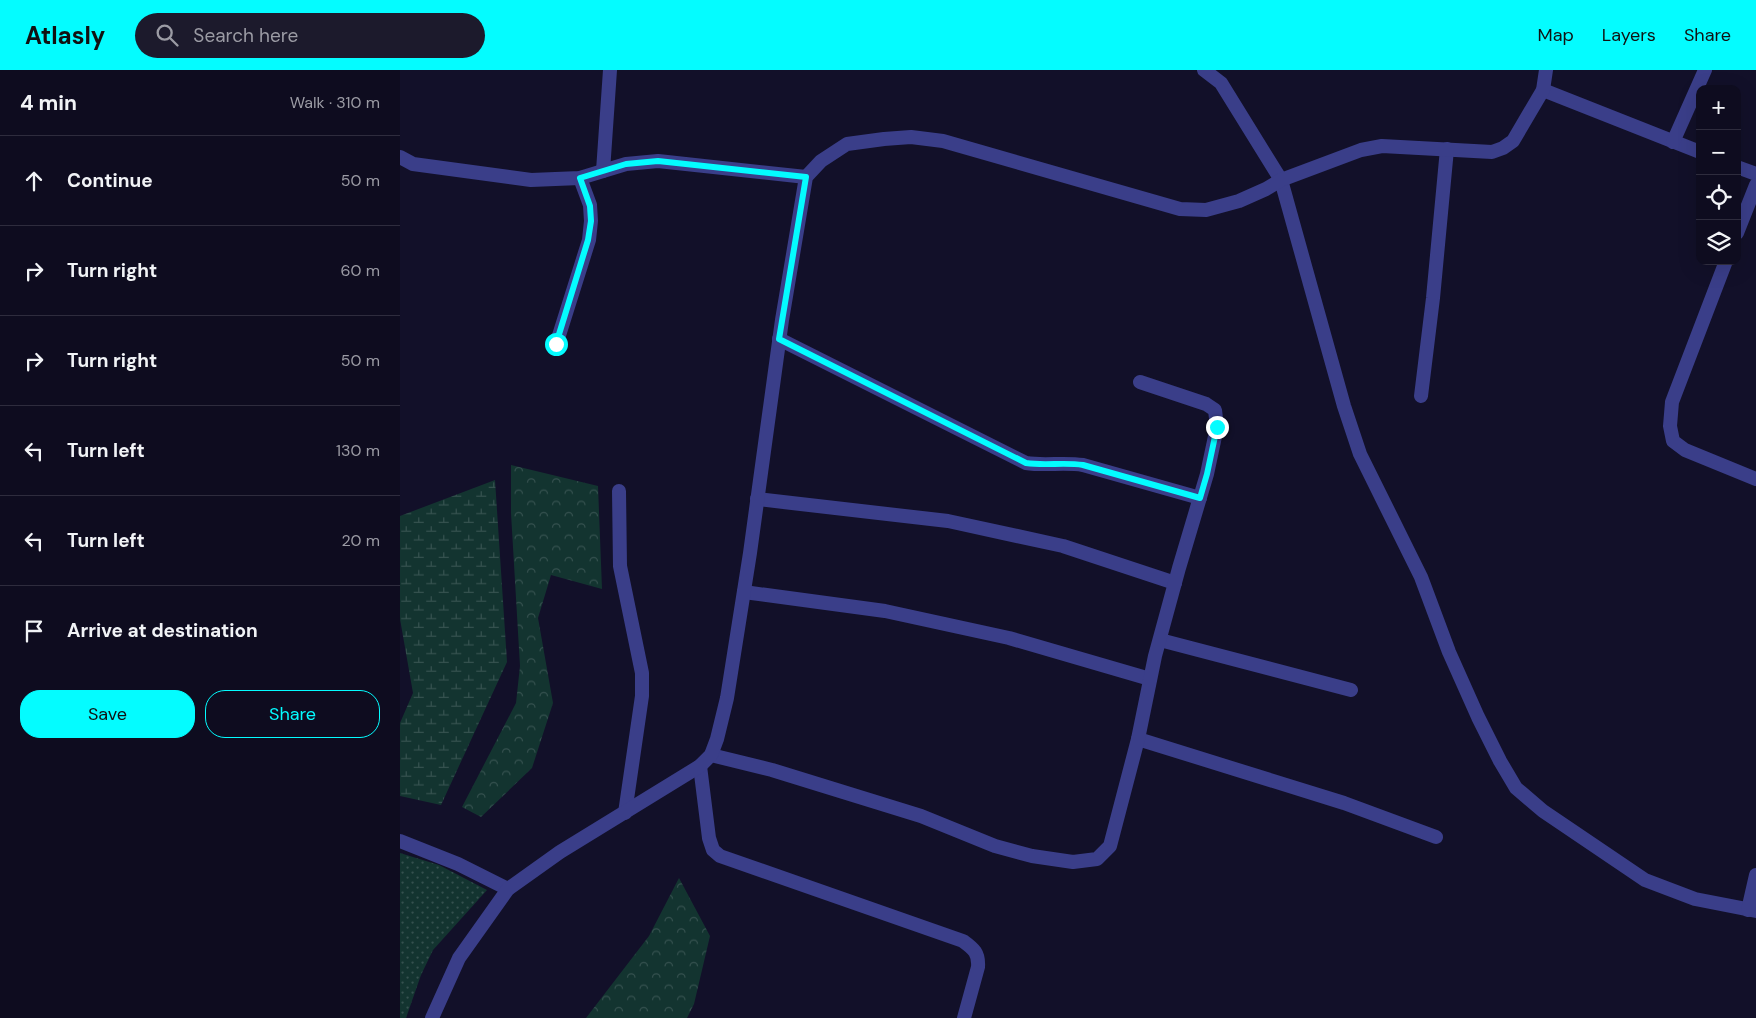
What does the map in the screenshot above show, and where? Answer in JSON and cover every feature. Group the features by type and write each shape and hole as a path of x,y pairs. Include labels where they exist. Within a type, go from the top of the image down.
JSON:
{"street":[{"path":"603,171 610,70"},
{"path":"1204,70 1221,83 1282,180 1344,406 1360,454 1421,577 1449,652 1478,717 1516,788 1543,811 1645,880 1694,899 1752,910 1756,875"},
{"path":"432,1018 459,958 508,890 560,852 700,766 710,755 717,739 727,698 744,592 779,339 806,177 821,161 847,144 911,137 943,141 1180,209 1206,210 1239,201 1282,180 1361,150 1382,146 1492,152 1503,148 1513,141 1543,90 1546,70"},
{"path":"1673,142 1705,70"},
{"path":"1543,90 1696,151"},
{"path":"1421,396 1447,149"},
{"path":"400,157 413,164 531,180 580,178 626,164 658,161 806,177"},
{"path":"1741,168 1756,174"},
{"path":"556,344 590,230 590,206 580,178"},
{"path":"1741,224 1756,185"},
{"path":"1724,265 1672,402 1670,426 1673,441 1685,450 1756,479"},
{"path":"779,339 1026,463 1039,465 1057,462 1077,464 1200,498"},
{"path":"710,755 772,770 921,816 995,846 1032,856 1073,862 1097,859 1110,846 1138,740 1160,640 1207,474 1217,427 1215,410 1206,404 1140,382"},
{"path":"618,491 620,566 642,673 642,696 625,813"},
{"path":"757,499 948,521 1063,546 1175,583"},
{"path":"744,592 895,613 1009,638 1150,680"},
{"path":"1160,640 1351,690"},
{"path":"1138,740 1344,803 1436,837"},
{"path":"700,766 709,838 713,850 720,856 963,941 975,950 978,967 964,1018"},
{"path":"400,841 458,864 508,890"}],"green space":[{"path":"511,465 598,486 602,589 551,575 538,618 553,703 532,768 481,817 462,807 516,703 520,666 511,513"},
{"path":"495,480 507,662 441,805 400,796 400,723 413,693 400,619 400,516"},
{"path":"400,853 439,865 487,890 433,950 421,975 406,1018 400,1018"},
{"path":"679,878 710,936 694,1004 687,1018 586,1018 649,936"}],"route":[{"path":"556,344 588,240 591,221 590,206 580,178 626,164 658,161 806,177 779,339 1026,463 1039,465 1057,462 1083,465 1200,498 1217,427"}]}
